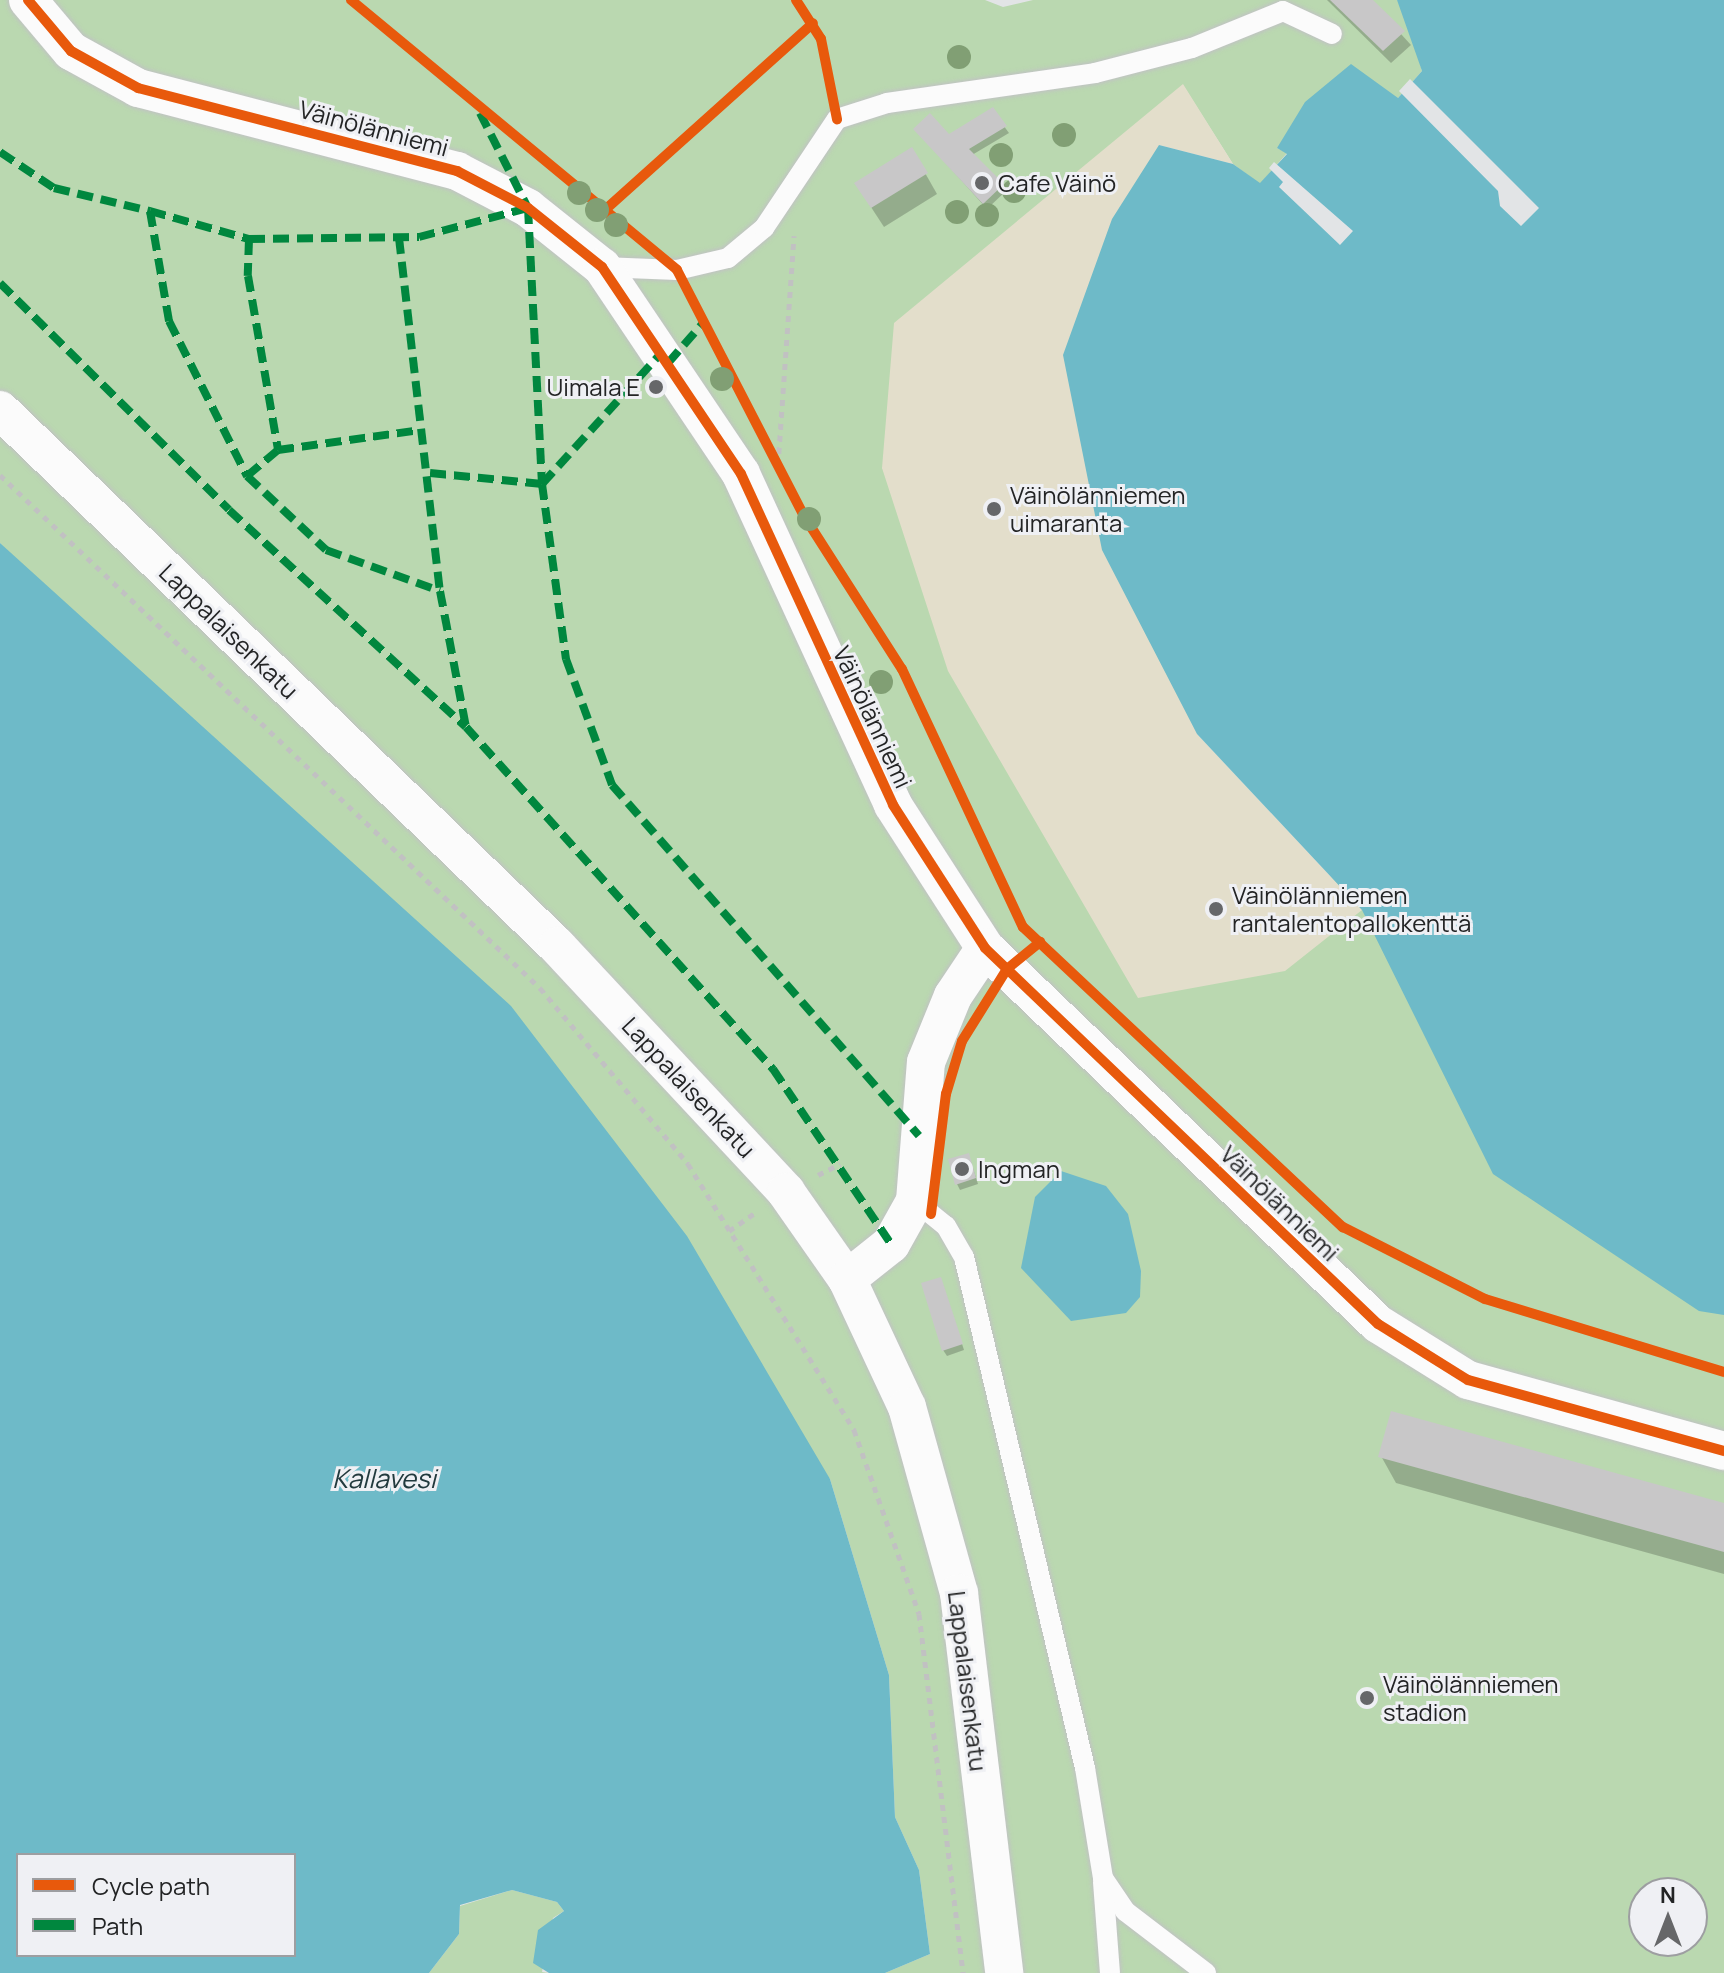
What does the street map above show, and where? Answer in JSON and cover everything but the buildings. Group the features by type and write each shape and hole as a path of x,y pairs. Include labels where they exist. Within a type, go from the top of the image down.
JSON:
{"street":[{"name":"Väinölänniemi","path":"28,0 71,51 138,88 457,171 528,208 602,267 741,474 893,805 985,948 1378,1324 1468,1380 1724,1451"},
{"name":"Lappalaisenkatu","path":"0,410 557,946 786,1192 847,1279 907,1407 959,1593 1004,1973"},
{"path":"847,1279 891,1244 915,1201 926,1062 953,996 985,948"}],"lane":[{"path":"602,267 677,270 728,258 764,228 798,183 837,119 887,103 1095,73 1192,48 1283,11 1332,34"},
{"path":"915,1201 946,1226 964,1257 1085,1768 1103,1878 1110,1973"},
{"path":"1103,1878 1125,1911 1206,1973"}],"path":[{"path":"778,465 798,183"},
{"path":"765,439 785,478"},
{"path":"0,475 540,988 688,1164 854,1430 919,1614 963,1973"}],"green space":[{"path":"0,0 985,0 1003,7 1033,0 1397,0 1405,8 1422,71 1398,98 1277,148 1287,153 1260,184 1233,164 1183,85 882,468 1362,910 1330,876 1724,1053 1724,1973 885,1973 930,1954 919,1870 895,1817 889,1675 830,1479 0,543"},
{"path":"512,1890 557,1902 564,1911 553,1918 542,1972 549,1973 429,1973 459,1934 460,1906"}],"sand":[{"name":"Väinölänniemen uimaranta","path":"1183,84 1233,164 1159,145 1197,734 1362,910 1285,971 1138,998 948,671 882,468 894,323"}],"water":[{"path":"1397,0 1724,0 1724,1315 1699,1311 1493,1174 1362,910 1197,734 1102,550 1063,355 1112,219 1159,145 1233,164 1260,183 1287,154 1277,148 1305,102 1351,64 1398,98 1422,71"},
{"name":"Kallavesi","path":"0,543 511,1006 687,1236 830,1479 889,1675 895,1817 919,1870 930,1954 885,1973 549,1973 533,1963 538,1930 564,1911 557,1902 512,1890 460,1905 459,1934 429,1973 0,1973"},
{"path":"1061,1171 1106,1186 1128,1214 1141,1271 1140,1297 1126,1313 1071,1321 1021,1268 1035,1197"}],"pier":[{"path":"1410,79 1539,208 1521,226 1500,206 1498,191 1399,91"},
{"path":"1274,162 1353,231 1340,245 1279,187 1283,182 1269,168"}],"marked path":[{"path":"480,113 528,208 542,484 566,659 612,785 919,1136"},
{"path":"0,152 54,188 150,211 169,321 247,476 326,550 440,591"},
{"path":"249,239 419,237 528,208"},
{"path":"150,211 249,239 248,276 278,450"},
{"path":"399,238 440,591 466,727"},
{"path":"0,283 229,510 466,727 773,1069 891,1244"},
{"path":"668,363 704,322"},
{"path":"430,473 542,484 661,353"},
{"path":"247,476 278,450 420,430"}],"cycle path":[{"path":"28,0 71,51 138,88 457,171 528,208 602,267 741,474 893,805 985,948 1378,1324 1468,1380 1724,1451"},
{"path":"351,0 677,270 804,516 902,669 1023,927 1343,1227 1485,1299 1724,1372"},
{"path":"796,0 821,39 837,119"},
{"path":"606,209 813,23"},
{"path":"931,1214 946,1094 962,1041 1007,969 1040,942"}],"place":[{"name":"Cafe Väinö","path":"982,183"},
{"name":"Uimala E","path":"656,387"},
{"name":"Väinölänniemen uimaranta","path":"994,509"},
{"name":"Väinölänniemen rantalentopallokenttä","path":"1216,909"},
{"name":"Ingman","path":"962,1169"},
{"name":"Väinölänniemen stadion","path":"1367,1698"}]}
